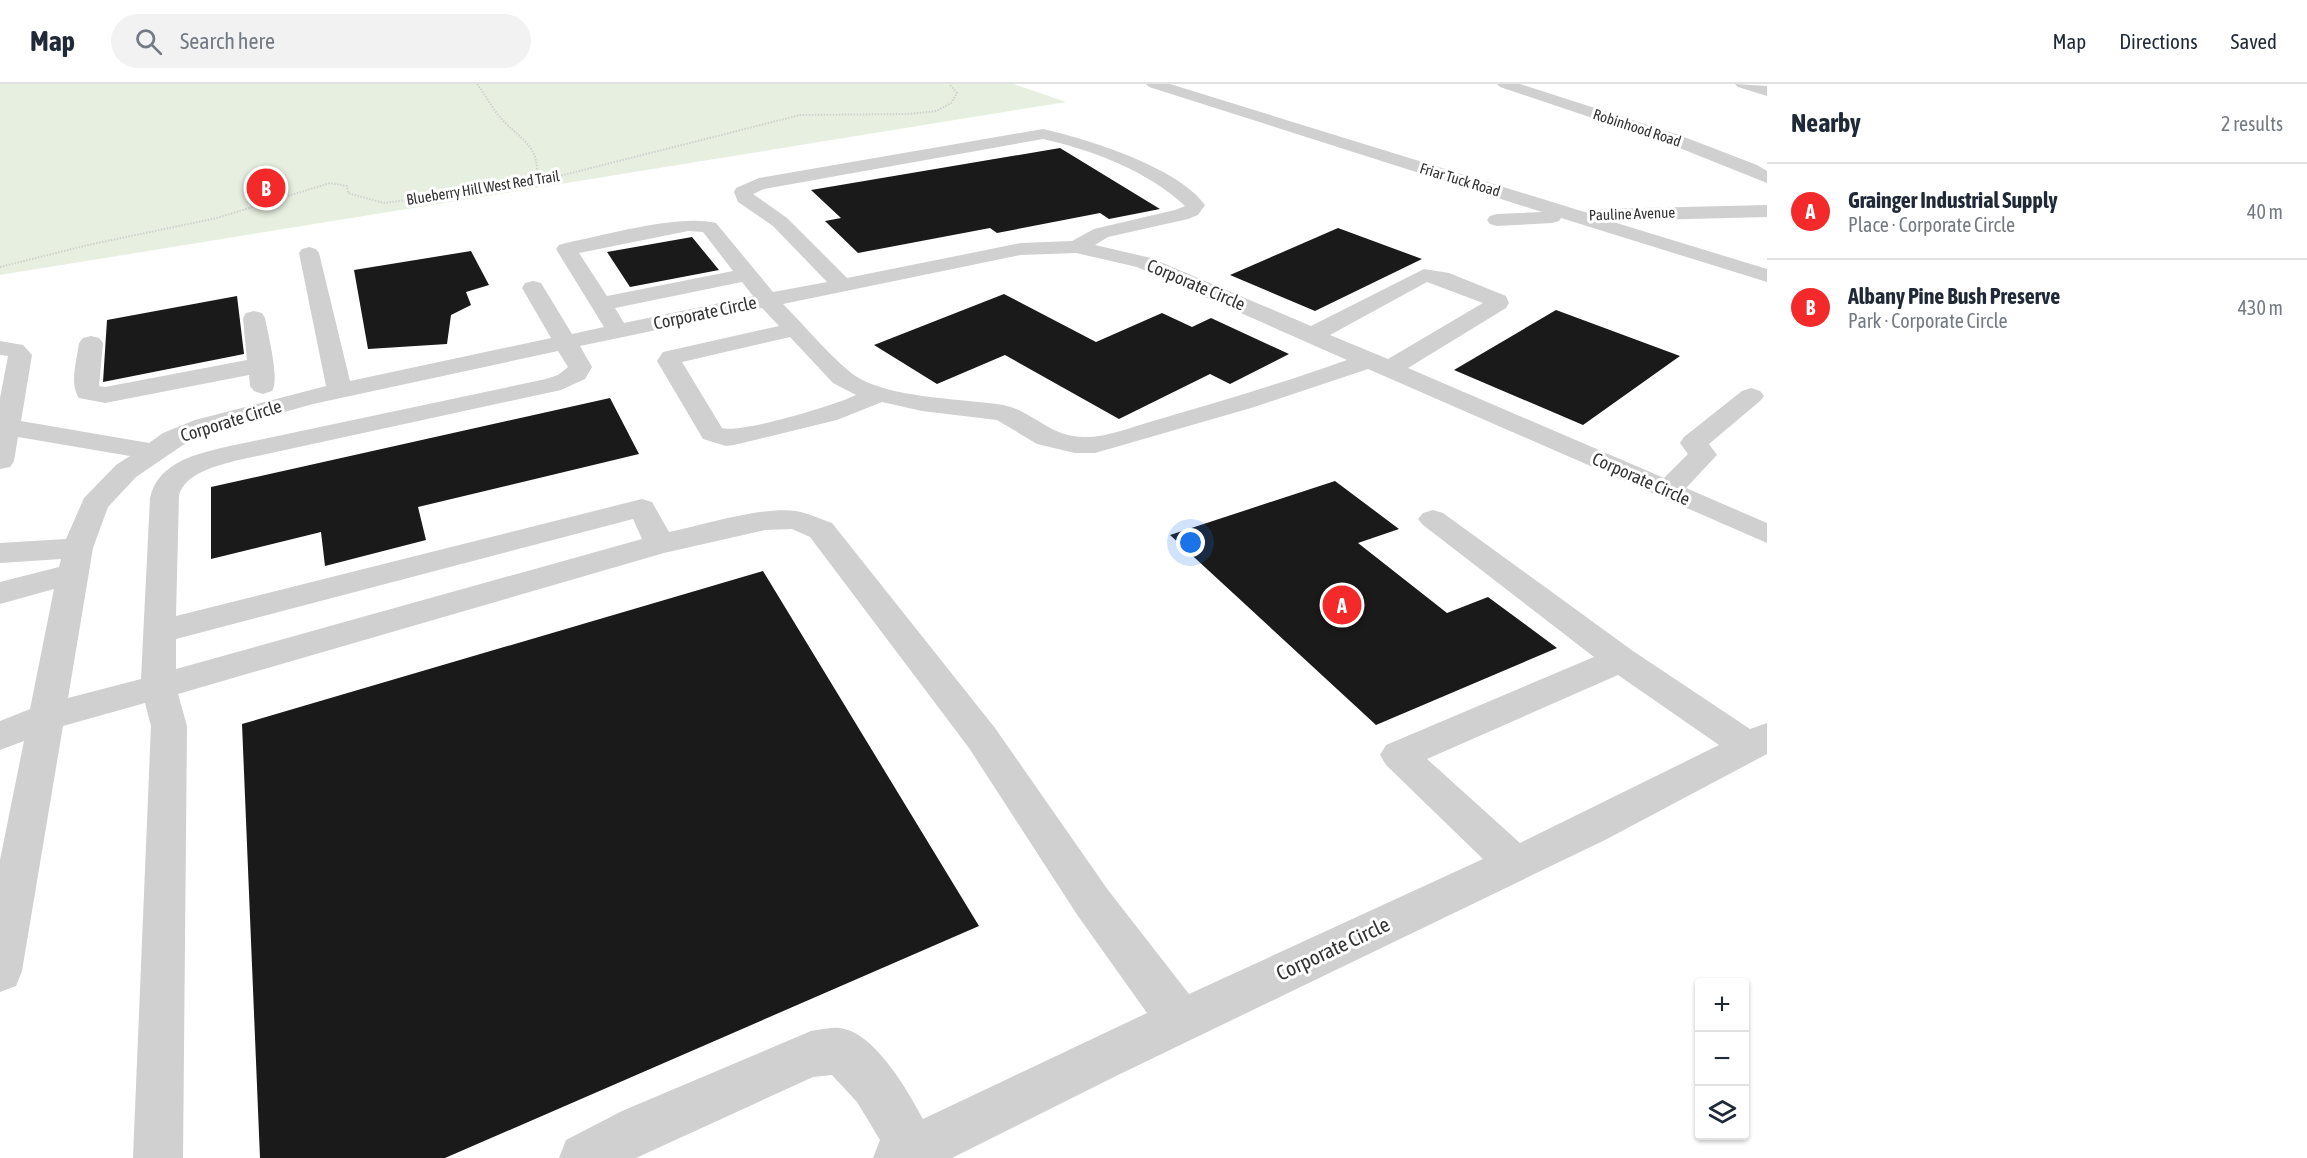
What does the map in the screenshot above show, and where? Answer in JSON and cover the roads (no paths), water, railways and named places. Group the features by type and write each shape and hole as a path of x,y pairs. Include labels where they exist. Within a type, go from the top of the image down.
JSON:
{"street":[{"name":"Friar Tuck Road","path":"1154,84 1767,276"},
{"name":"Robinhood Road","path":"1505,84 1673,139 1751,169 1767,178"},
{"path":"1743,84 1767,91"},
{"path":"1186,94 1217,88"},
{"path":"842,285 780,222 745,198 743,192 759,184 1043,134 1059,137 1135,167 1156,177 1189,198 1195,205 1191,211 1181,214 1101,233 1076,247"},
{"name":"Pauline Avenue","path":"1497,220 1767,212"},
{"path":"618,331 566,249 688,225 709,227 767,300 842,378 878,394 922,403 1004,413 1047,438 1075,445 1095,445 1379,364 1498,301 1440,278 1424,275 1312,335"},
{"name":"Corporate Circle","path":"0,971 75,561 94,504 126,471 173,439 204,426 272,407 618,331 1021,249 1076,247 1144,262 1767,534"},
{"path":"309,253 340,391"},
{"path":"601,304 747,275"},
{"path":"158,1158 169,726 158,687 163,510 166,490 175,478 204,460 567,380 576,374 580,367 533,288"},
{"path":"254,318 264,388 272,407"},
{"path":"795,329 680,355 669,361 712,433 726,438 734,437 844,410 863,404 878,394"},
{"path":"91,343 86,386 88,393 94,395 105,395 262,365"},
{"path":"0,348 15,350 20,355 0,461"},
{"path":"1668,490 1703,454 1694,443 1751,396"},
{"path":"8,427 154,452"},
{"path":"160,632 642,508 659,544"},
{"path":"1433,519 1621,660 1758,742"},
{"path":"0,736 46,717 659,544 765,521 795,520 821,530 982,738 1093,903 1181,1021"},
{"path":"496,545 508,588"},
{"path":"0,554 75,561"},
{"path":"0,593 75,561"},
{"path":"303,595 311,644"},
{"path":"239,611 242,663"},
{"path":"1515,864 1399,755 1621,660"},
{"name":"Corporate Circle","path":"905,1154 1591,828 1758,742"},
{"path":"584,1158 640,1129 811,1054 840,1051 862,1069 886,1099 905,1154"}],"place":[{"name":"Albany Pine Bush Preserve","path":"266,188"},
{"name":"Grainger Industrial Supply","path":"1342,605"}]}
